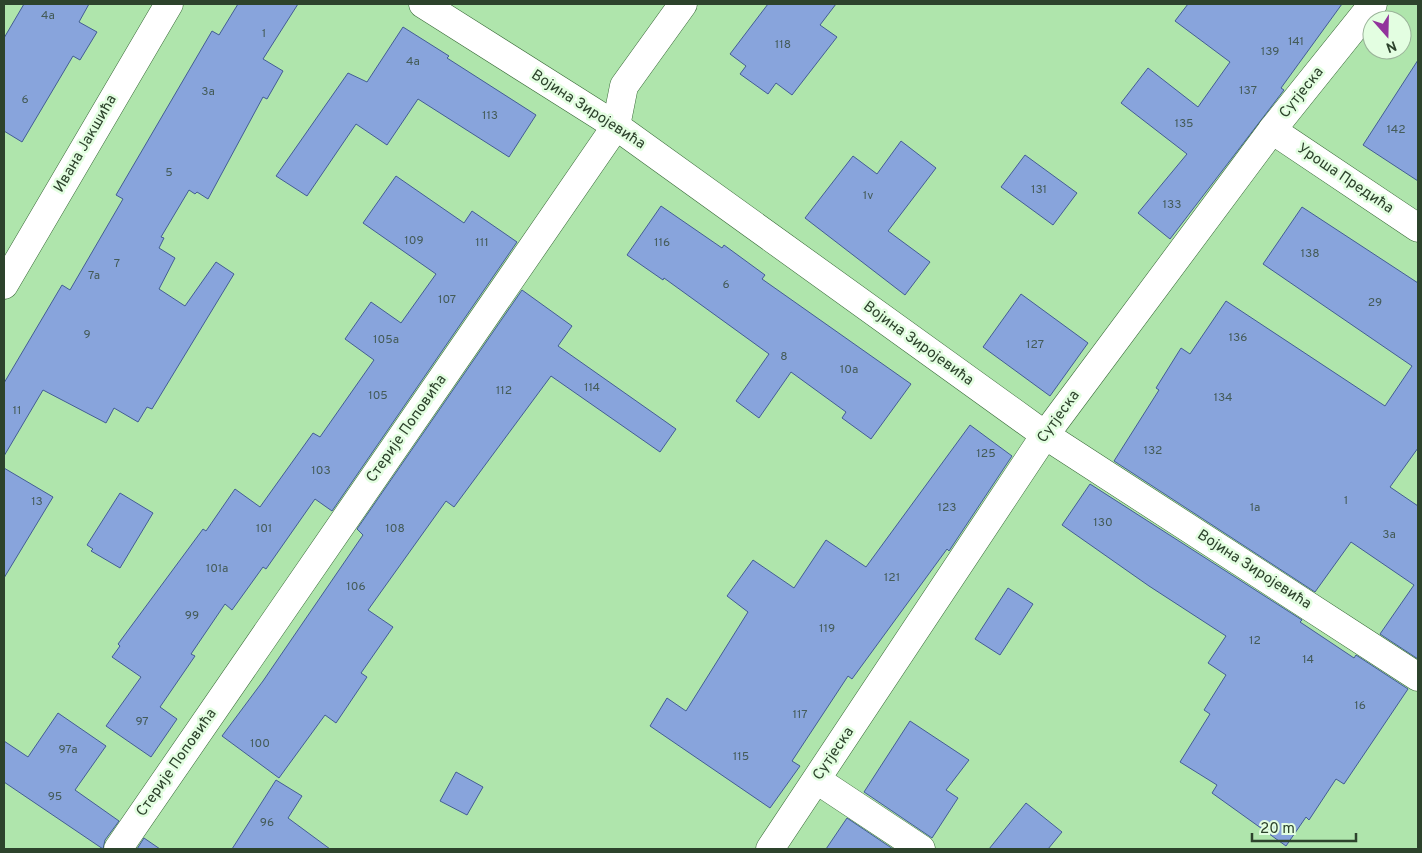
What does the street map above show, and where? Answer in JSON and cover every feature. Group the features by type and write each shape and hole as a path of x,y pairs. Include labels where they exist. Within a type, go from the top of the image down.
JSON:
{"street":[{"name":"Ивана Јакшића","path":"4,285 169,4"},
{"name":"Војина Зиројевића","path":"423,4 616,126 1045,435 1418,677"},
{"name":"Стерије Поповића","path":"118,849 616,126 624,86 682,4"},
{"name":"Сутјеска","path":"770,849 1045,435 1272,130 1373,4"},
{"name":"Уроша Предића","path":"1272,130 1418,228"},
{"path":"817,780 921,849"}],"building":[{"path":"24,4 89,4 79,22 97,32 80,60 73,56 22,142 4,131 4,38"},
{"path":"238,4 298,4 263,59 283,71 267,99 263,97 208,199 197,192 195,194 189,190 161,237 164,238 159,248 175,258 159,289 185,306 216,262 234,274 152,409 147,407 138,422 114,408 106,423 43,390 4,456 4,383 62,285 70,290 123,199 116,195 212,31 219,35"},
{"path":"768,4 836,4 820,25 837,37 792,95 776,83 768,94 740,74 746,66 730,54"},
{"path":"1188,4 1342,4 1281,88 1284,90 1170,239 1138,213 1187,154 1121,103 1148,68 1198,107 1230,62 1175,21"},
{"path":"403,27 449,56 447,58 536,115 509,157 418,99 387,145 356,124 307,196 276,176 348,73 367,82"},
{"path":"1418,60 1418,181 1363,145"},
{"path":"901,141 936,168 888,231 930,262 905,295 805,218 853,156 877,174"},
{"path":"1025,155 1077,193 1053,225 1001,187"},
{"path":"396,176 464,223 472,211 517,242 332,511 315,499 266,569 263,567 232,610 225,604 191,654 195,656 160,707 177,719 151,757 106,726 141,677 112,657 120,646 118,644 203,529 206,531 235,489 260,507 313,433 320,437 374,360 345,339 371,302 401,323 436,274 363,223"},
{"path":"661,206 722,248 724,245 765,275 762,279 911,384 871,439 842,418 846,412 791,372 759,418 736,401 769,354 664,278 663,280 627,255"},
{"path":"1302,207 1418,283 1418,448 1390,487 1418,506 1418,659 1380,634 1414,585 1351,542 1315,592 1114,461 1159,390 1156,388 1181,348 1190,354 1226,301 1385,406 1412,366 1263,264"},
{"path":"522,290 572,326 558,346 676,429 660,452 551,376 454,507 446,501 368,610 393,627 361,673 367,677 336,723 325,715 279,778 222,736 263,681 363,535 357,529"},
{"path":"1021,294 1088,343 1050,396 983,347"},
{"path":"970,425 1012,456 949,551 947,549 852,679 848,676 792,761 800,766 770,808 650,726 667,698 686,711 748,612 727,596 753,560 794,588 826,540 866,567"},
{"path":"4,468 53,497 4,578"},
{"path":"1090,484 1302,620 1300,622 1354,658 1356,655 1408,689 1344,784 1336,779 1309,820 1306,817 1286,846 1212,793 1217,785 1180,762 1210,714 1204,710 1226,675 1208,663 1226,636 1149,586 1062,525"},
{"path":"120,493 153,513 120,568 91,551 93,549 87,545"},
{"path":"1008,588 1033,604 1000,655 975,639"},
{"path":"58,713 106,746 75,790 119,821 105,840 103,849 4,782 4,741 28,757"},
{"path":"910,721 969,760 946,790 958,798 932,838 864,792"},
{"path":"456,772 483,787 467,815 440,801"},
{"path":"276,780 302,796 288,818 330,849 232,849"},
{"path":"1026,803 1062,832 1048,849 989,849"},
{"path":"847,818 893,849 826,849"},
{"path":"144,838 160,849 137,849"}]}
